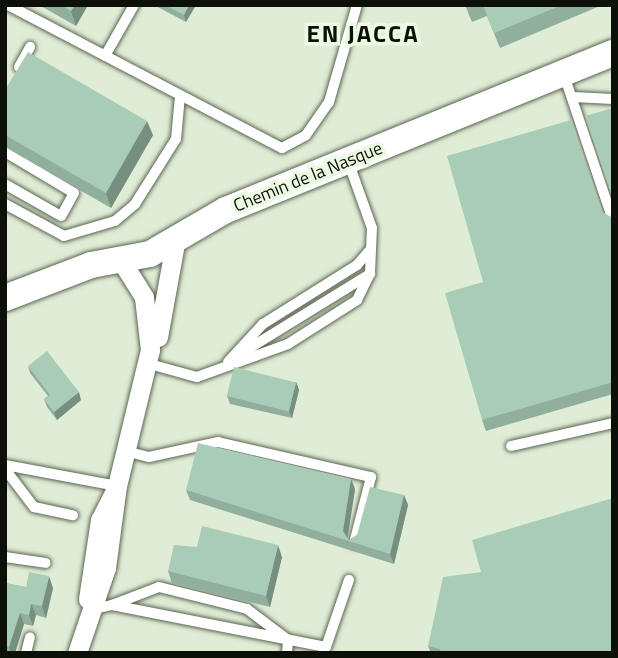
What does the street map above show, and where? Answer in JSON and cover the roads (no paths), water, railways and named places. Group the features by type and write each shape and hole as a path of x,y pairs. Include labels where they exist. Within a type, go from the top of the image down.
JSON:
{"street":[{"name":"Chemin de la Nasque","path":"5,298 91,265 122,262 176,243 226,210 347,160 568,85 613,53"},
{"path":"77,653 87,611 106,568 117,486 148,356 160,335 176,243"},
{"path":"122,262 144,297 148,356"}],"lane":[{"path":"8,5 272,145 290,146 314,126 337,88 357,5"},
{"path":"105,56 134,5"},
{"path":"11,80 30,47"},
{"path":"568,85 613,99"},
{"path":"568,85 613,221"},
{"path":"5,204 64,236 115,221 135,204 176,139 180,96"},
{"path":"5,152 74,193 61,216 5,184"},
{"path":"148,356 197,377 228,362 299,336 357,300 370,273 371,249 362,186 347,160"},
{"path":"228,362 262,324 357,265 371,249"},
{"path":"228,362 370,273"},
{"path":"511,446 613,423"},
{"path":"125,451 149,457 218,442 371,477 354,543"},
{"path":"5,467 117,486"},
{"path":"5,467 34,507 74,515"},
{"path":"5,556 46,563"},
{"path":"112,605 326,647 349,580"},
{"path":"87,611 112,605 159,587 247,609 288,640"},
{"path":"26,653 30,637"},
{"path":"287,653 288,640"}],"district":[{"name":"EN JACCA","path":"363,34"}]}
